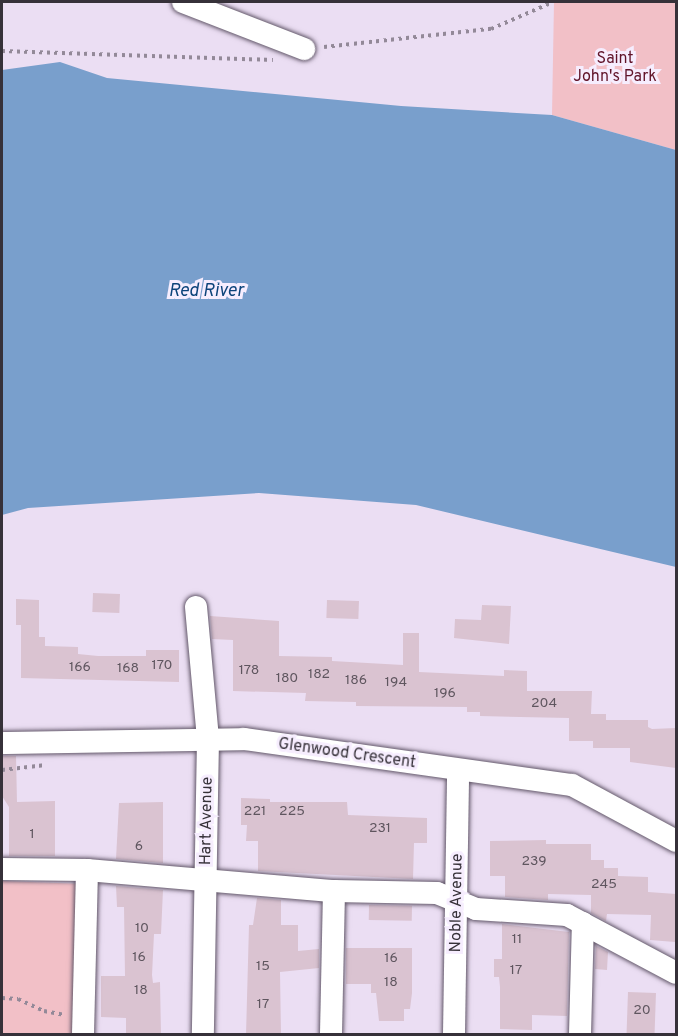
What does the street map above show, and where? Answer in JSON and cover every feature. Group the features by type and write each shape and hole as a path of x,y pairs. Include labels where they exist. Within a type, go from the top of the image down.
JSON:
{"street":[{"path":"183,2 304,49"},
{"name":"Hart Avenue","path":"196,607 208,739 203,1035"},
{"name":"Glenwood Crescent","path":"2,743 244,739 459,771 572,785 676,841"},
{"name":"Noble Avenue","path":"454,1035 459,771"},
{"path":"2,869 87,870 334,891 437,893 476,909 567,915 676,973"},
{"path":"83,1025 87,870"},
{"path":"331,1035 334,891"},
{"path":"580,1035 583,923"}],"path":[{"path":"2,51 273,60 304,49 491,29 553,2"},
{"path":"2,998 18,999 83,1025"}],"green space":[{"name":"Saint John's Park","path":"554,2 676,2 676,150 552,115"},
{"path":"2,881 79,884 74,1034 2,1034"}],"water":[{"name":"Red River","path":"60,62 107,78 401,106 552,115 676,150 676,567 416,505 259,493 28,508 2,515 2,70"}],"building":[{"path":"93,593 120,594 119,613 92,612"},
{"path":"16,599 39,600 39,637 45,637 45,646 78,647 78,654 98,656 146,656 146,650 179,650 179,682 21,678 21,625 16,625"},
{"path":"327,600 359,601 358,619 326,618"},
{"path":"482,605 511,606 509,644 454,638 455,619 481,620"},
{"path":"210,616 279,621 279,656 332,657 332,661 403,665 403,633 419,633 419,672 504,676 504,670 527,671 527,691 592,691 591,714 606,714 606,720 648,720 648,727 652,729 676,728 676,768 630,762 630,748 593,748 593,741 569,741 569,718 480,716 480,712 467,712 467,707 356,706 356,702 305,701 306,693 233,691 233,640 212,639"},
{"path":"2,756 16,756 17,802 55,801 55,856 9,856 9,807 2,796"},
{"path":"241,798 270,799 270,802 347,802 348,815 427,818 427,843 414,843 413,879 258,871 258,841 246,841 247,825 241,825"},
{"path":"163,802 163,863 116,859 119,803"},
{"path":"546,840 546,844 591,844 591,860 604,860 604,868 618,868 618,876 648,877 648,892 676,894 675,942 650,940 651,915 607,914 606,921 591,913 591,895 548,894 548,900 505,897 505,876 490,876 490,841"},
{"path":"116,886 163,890 161,934 154,934 152,975 153,983 160,982 161,1035 126,1035 126,1018 101,1017 101,976 125,976 124,907 117,907"},
{"path":"257,898 281,900 281,925 298,925 298,951 319,949 319,968 280,972 281,1035 246,1035 249,925 253,925"},
{"path":"369,905 412,906 412,921 369,920"},
{"path":"502,924 569,932 567,1016 532,1015 532,1030 500,1029 500,987 499,977 494,977 494,959 502,959"},
{"path":"596,946 608,952 607,970 595,969"},
{"path":"346,948 412,948 412,993 410,1009 404,1009 404,1021 379,1021 376,993 371,993 371,984 346,984"},
{"path":"628,992 656,993 655,1034 627,1034"}]}
